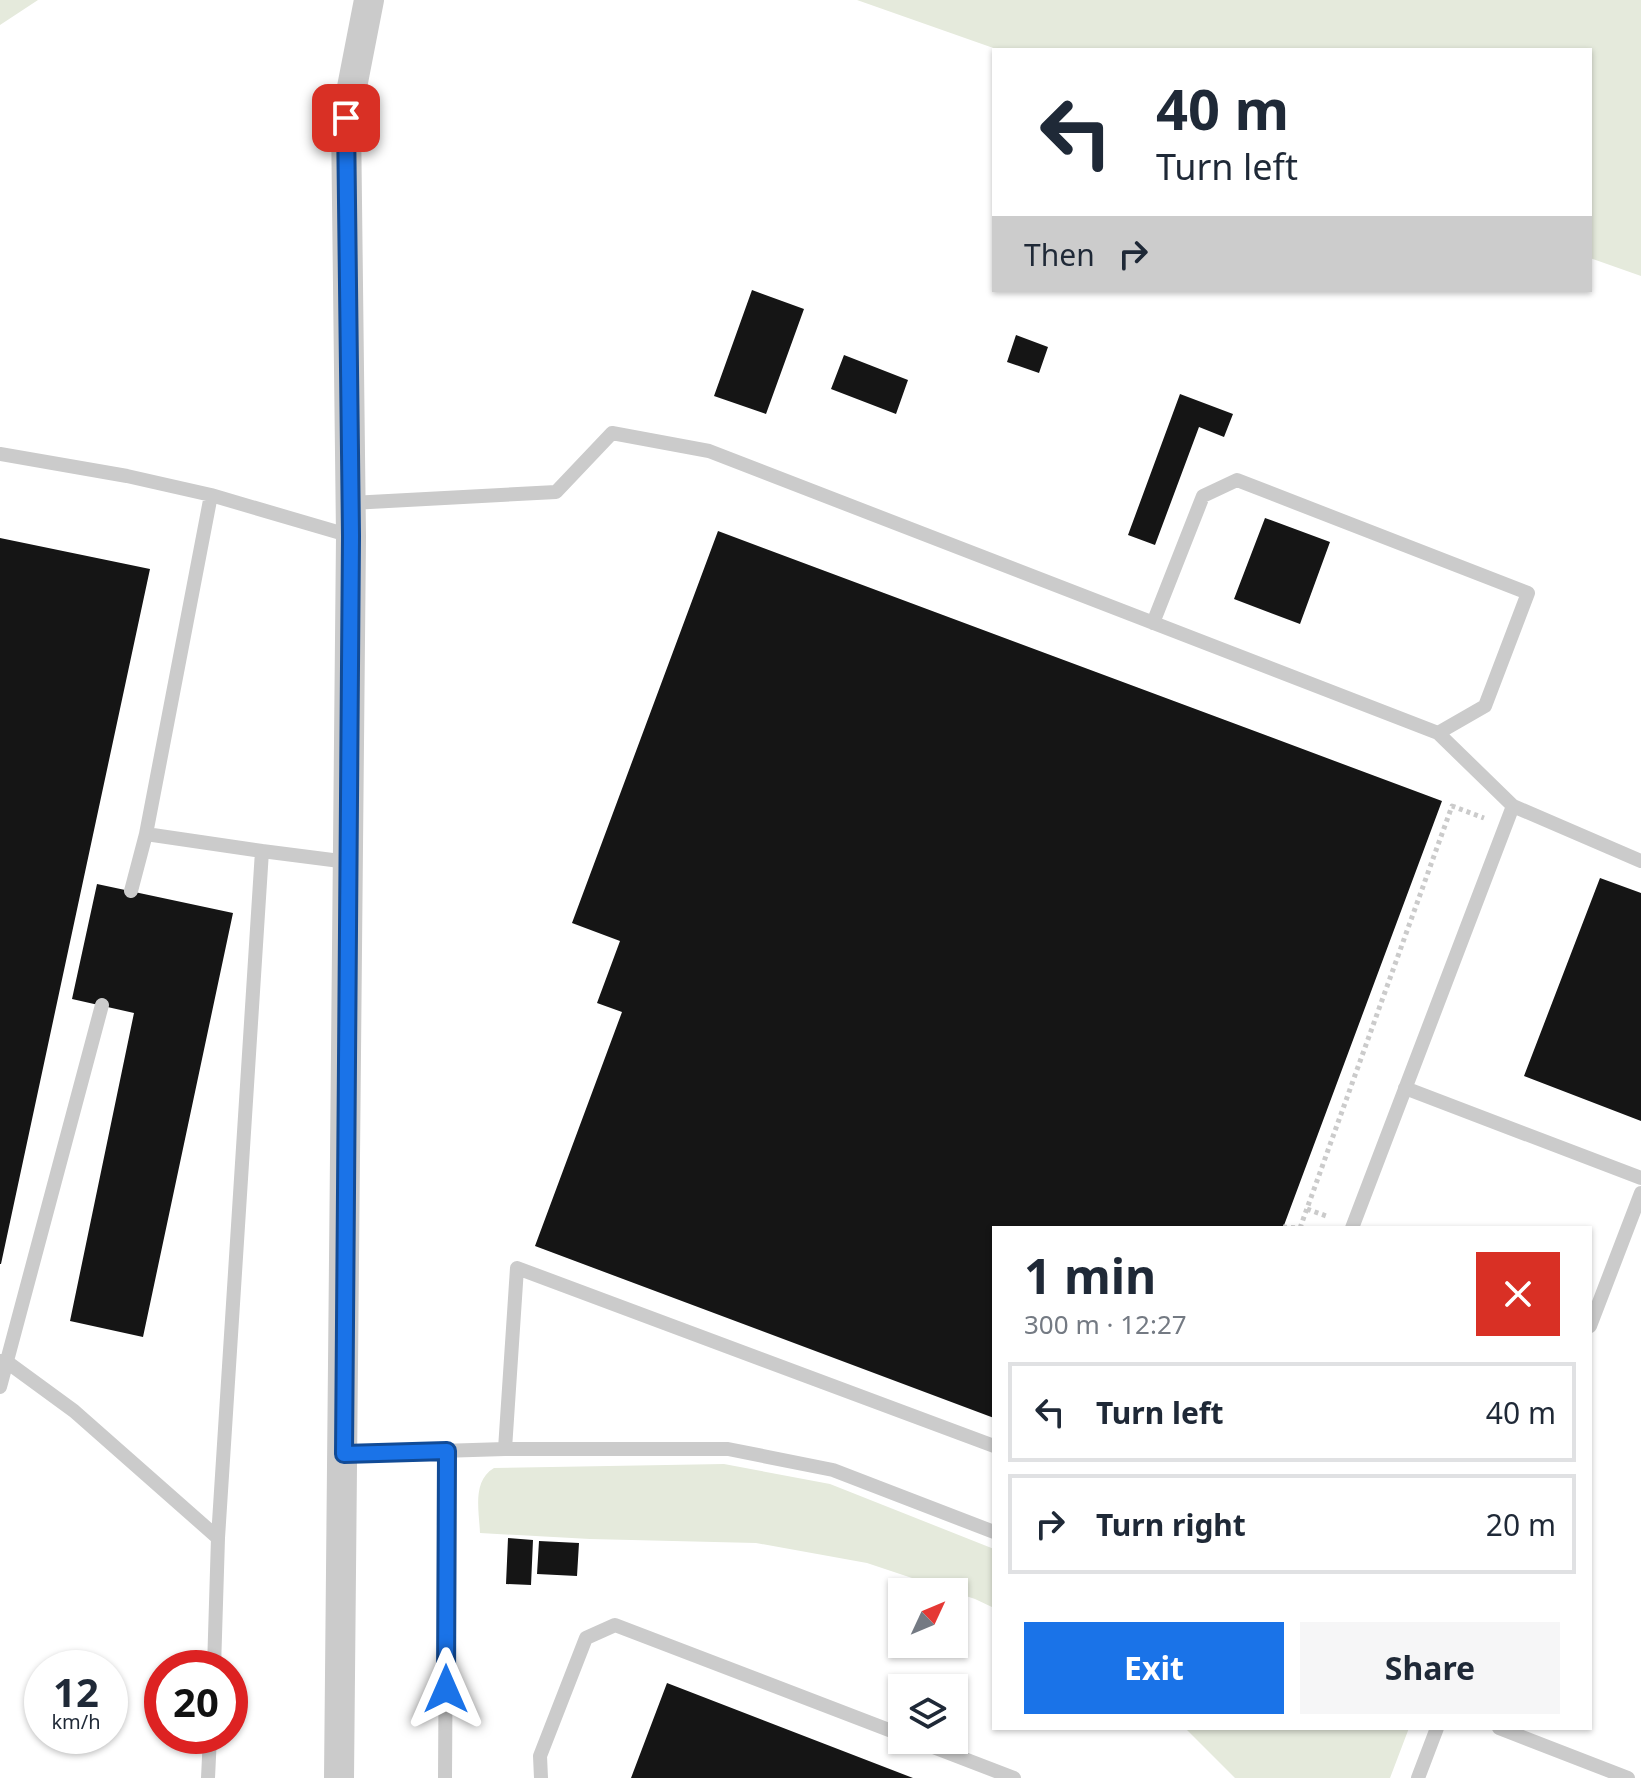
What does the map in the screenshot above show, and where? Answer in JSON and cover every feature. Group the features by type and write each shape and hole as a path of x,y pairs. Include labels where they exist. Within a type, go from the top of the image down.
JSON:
{"street":[{"path":"339,1778 351,536 346,118 369,0"}],"lane":[{"path":"351,503 556,492 612,433 709,451 1438,733 1513,806 1641,861"},
{"path":"0,454 127,476 211,495 351,536"},
{"path":"1153,623 1203,496 1237,480 1528,593 1485,706 1438,733"},
{"path":"131,891 146,834 211,495"},
{"path":"1353,1226 1513,806"},
{"path":"146,834 348,862"},
{"path":"215,1650 218,1538 262,851"},
{"path":"0,1387 3,1362 102,1005"},
{"path":"1405,1088 1641,1178"},
{"path":"1592,1321 1641,1193"},
{"path":"505,1449 517,1268 992,1445"},
{"path":"3,1362 74,1411 218,1538"},
{"path":"344,1454 505,1449 728,1449 833,1470 992,1531"},
{"path":"445,1778 447,1451"},
{"path":"541,1778 540,1756 586,1638 615,1625 888,1730"},
{"path":"1418,1778 1436,1730"},
{"path":"1504,1730 1628,1778"},
{"path":"208,1778 209,1754"},
{"path":"951,1754 1014,1778"}],"path":[{"path":"1301,1226 1452,806 1505,826"}],"shaded area":[{"path":"0,0 38,0 0,25"},
{"path":"857,0 1641,0 1641,276 1592,259 1592,48 993,48"},
{"path":"724,1464 830,1484 992,1548 992,1607 968,1597 968,1578 912,1578 867,1563 756,1543 480,1533 480,1488 494,1468"},
{"path":"1187,1730 1408,1730 1390,1778 1235,1778"}],"building":[{"path":"752,290 804,309 766,414 714,396"},
{"path":"1016,335 1048,347 1039,373 1007,362"},
{"path":"844,355 908,380 896,414 831,389"},
{"path":"1180,394 1233,414 1224,437 1199,427 1155,545 1128,535"},
{"path":"1265,518 1330,542 1300,624 1234,599"},
{"path":"718,531 1442,801 1284,1226 992,1226 992,1417 535,1246 622,1012 597,1003 620,941 572,923"},
{"path":"0,538 150,569 1,1264 0,1264"},
{"path":"1600,878 1641,893 1641,1121 1524,1076"},
{"path":"97,884 233,913 143,1337 70,1321 134,1013 72,999"},
{"path":"508,1538 533,1540 531,1585 506,1584"},
{"path":"539,1541 579,1543 577,1576 537,1574"},
{"path":"667,1683 913,1778 631,1778"}],"route":[{"path":"346,118 351,536 344,1454 447,1451 446,1689"}]}
